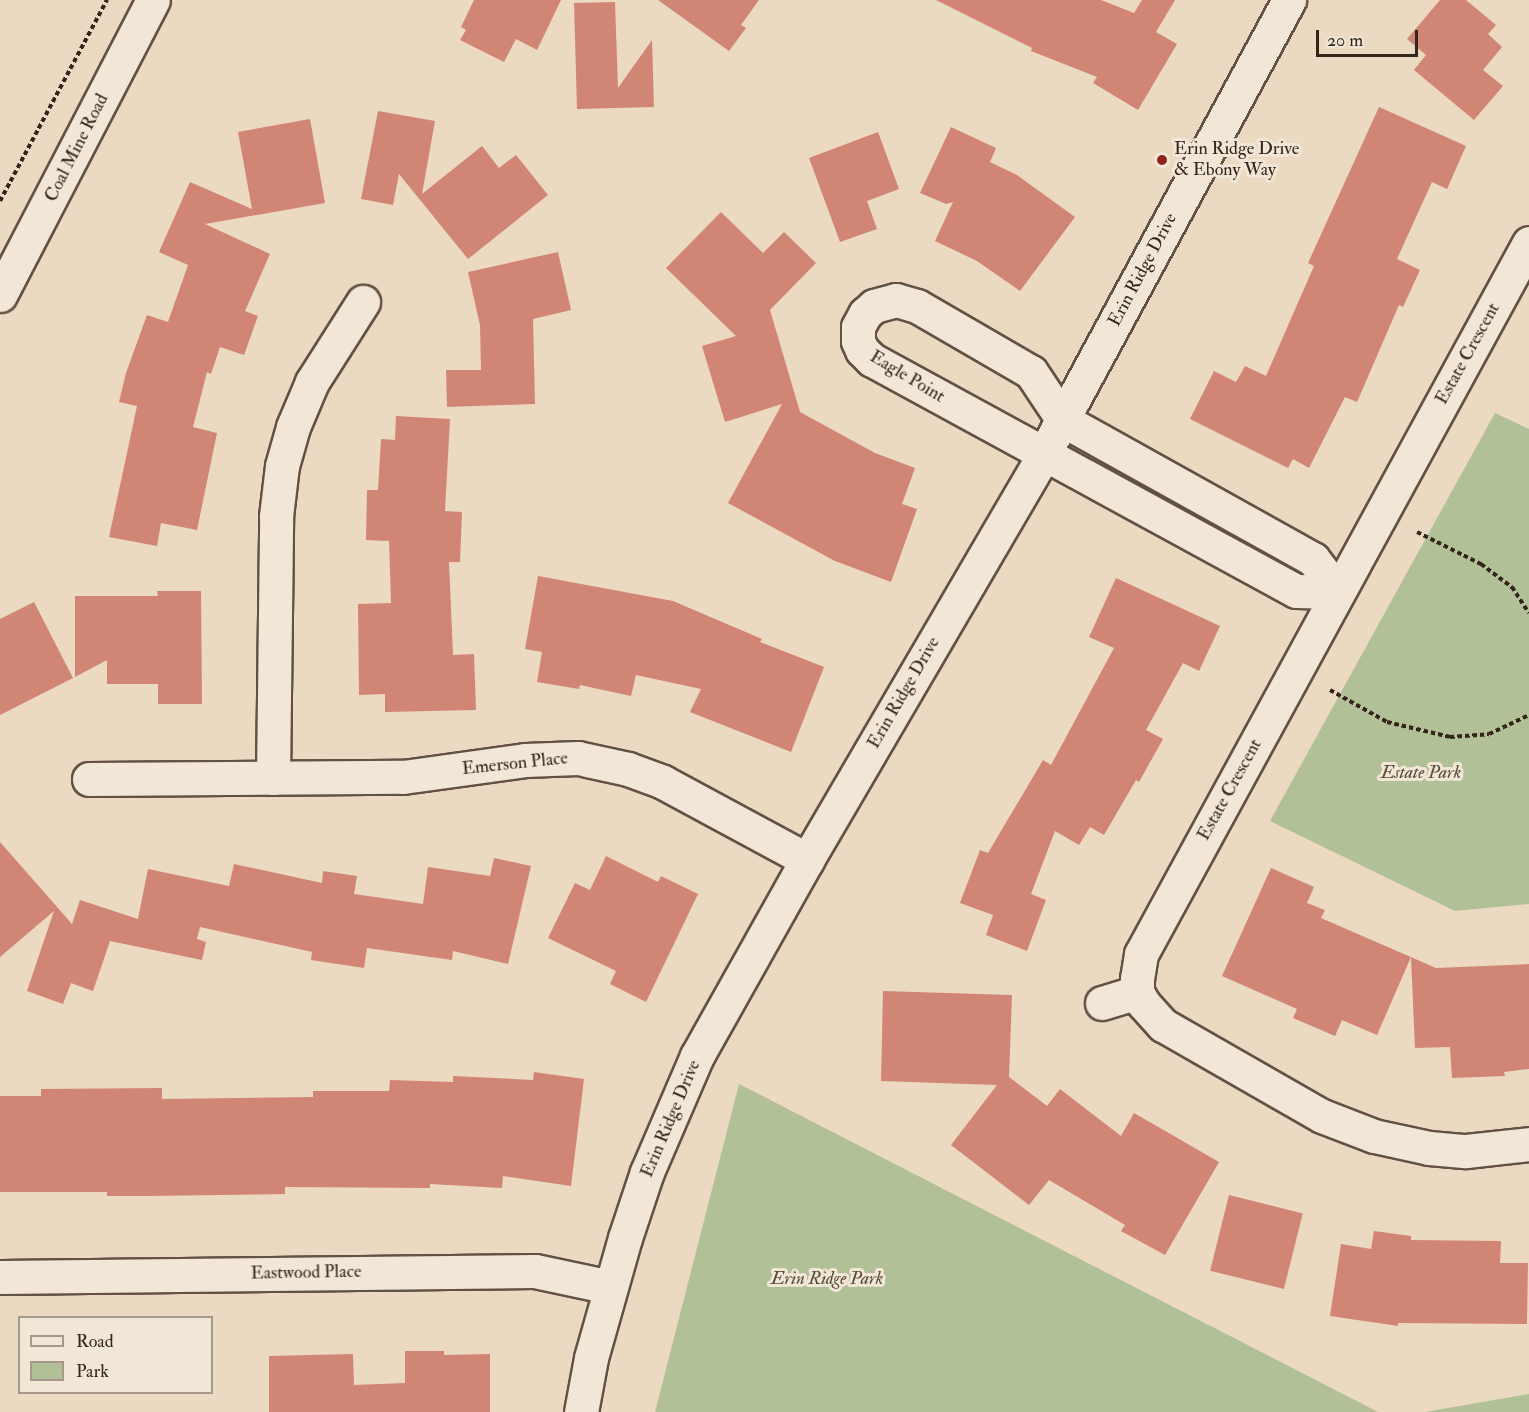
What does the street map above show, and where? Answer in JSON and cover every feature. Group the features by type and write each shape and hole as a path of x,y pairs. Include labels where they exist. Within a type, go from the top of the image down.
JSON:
{"street":[{"name":"Coal Mine Road","path":"0,295 11,247 153,0"},
{"name":"Erin Ridge Drive","path":"581,1412 591,1358 610,1287 647,1172 693,1066 807,860 1063,420 1289,0"},
{"name":"Estate Crescent","path":"1137,992 1137,968 1141,954 1529,243"},
{"name":"Eagle Point","path":"1045,452 998,430 872,360 862,350 858,341 858,327 865,314 874,306 896,300 917,306 1031,372 1063,420"},
{"path":"273,778 276,516 282,466 293,427 312,382 363,302"},
{"path":"1063,420 1313,559 1338,592"},
{"path":"1045,452 1296,591 1338,592"},
{"name":"Emerson Place","path":"89,779 403,777 554,758 597,761 663,782 807,860"},
{"path":"1102,1003 1137,992 1151,1014 1163,1025 1322,1116 1383,1139 1429,1148 1466,1151 1529,1144"},
{"name":"Eastwood Place","path":"0,1277 535,1271 610,1287"}],"path":[{"path":"0,201 107,0"},
{"path":"1417,532 1481,564 1512,587 1529,613"},
{"path":"1330,690 1387,722 1450,737 1489,734 1529,715"}],"green space":[{"name":"Estate Park","path":"1495,413 1529,429 1529,904 1455,911 1270,821"},
{"name":"Erin Ridge Park","path":"739,1084 1378,1412 655,1412"},
{"path":"1529,1394 1529,1412 1425,1412"}],"building":[{"path":"474,0 561,0 537,50 516,39 504,62 460,40 466,30 461,27"},
{"path":"658,0 759,0 741,25 746,28 729,51"},
{"path":"936,0 1101,0 1134,13 1142,0 1175,0 1156,32 1177,44 1138,110 1093,83 1097,77 1031,51 1032,48"},
{"path":"1440,0 1466,0 1496,25 1488,34 1502,47 1483,70 1503,86 1474,120 1414,70 1426,55 1407,39"},
{"path":"615,2 618,88 652,40 654,107 577,109 574,3"},
{"path":"1379,107 1466,146 1447,189 1432,182 1397,259 1420,270 1403,307 1399,305 1357,402 1345,397 1309,468 1293,459 1288,468 1190,419 1214,371 1236,382 1245,366 1266,376 1314,266 1308,263"},
{"path":"378,111 435,121 422,194 482,146 499,168 516,155 548,195 468,259 399,174 393,205 361,199"},
{"path":"310,119 325,203 205,224 270,254 245,311 258,316 244,355 220,347 211,374 207,372 193,427 217,433 197,530 161,523 157,546 109,537 137,406 119,402 126,373 147,315 168,322 188,265 159,252 190,182 252,209 238,132"},
{"path":"951,127 996,148 990,162 1017,175 1075,217 1020,291 977,261 935,241 953,202 946,204 920,193"},
{"path":"878,132 899,189 867,201 877,229 840,242 809,158"},
{"path":"721,212 763,253 784,232 816,263 770,310 800,412 875,453 915,468 902,504 917,509 891,582 835,561 728,503 782,404 725,422 702,346 736,336 666,268"},
{"path":"558,252 571,310 533,319 535,404 447,407 446,370 481,370 480,325 468,272"},
{"path":"396,416 450,419 445,511 462,512 460,562 449,562 453,655 474,654 476,710 385,712 385,694 359,695 358,604 391,603 389,541 366,540 367,490 378,490 381,439 395,440"},
{"path":"538,576 673,601 762,639 760,642 824,667 791,752 690,712 701,689 636,675 631,696 580,685 579,689 537,682 542,652 525,649"},
{"path":"1116,578 1220,626 1199,671 1183,663 1146,730 1163,739 1139,782 1136,780 1104,835 1090,827 1079,845 1055,831 1031,894 1046,900 1027,951 986,935 993,915 960,903 980,850 988,853 1043,760 1051,765 1114,648 1089,637"},
{"path":"157,591 201,591 202,704 158,704 158,684 107,684 107,660 75,677 75,596 158,596"},
{"path":"34,602 73,678 0,715 0,619"},
{"path":"0,842 72,924 80,900 138,919 148,869 229,886 234,864 322,883 323,871 357,876 354,894 423,904 428,867 490,876 494,858 531,866 508,964 453,951 452,960 367,948 364,968 311,960 312,952 200,927 197,939 206,942 202,960 110,941 93,991 71,983 63,1004 27,991 54,911 0,957"},
{"path":"606,856 658,882 661,876 698,894 646,1002 610,984 616,971 548,938 575,883 590,890"},
{"path":"1271,868 1314,887 1307,903 1325,910 1321,918 1411,957 1377,1035 1342,1020 1335,1036 1293,1018 1297,1009 1222,976"},
{"path":"1411,957 1436,968 1529,964 1529,1069 1504,1072 1505,1076 1452,1078 1450,1047 1415,1048"},
{"path":"883,991 1012,995 1009,1077 1047,1106 1060,1089 1121,1136 1134,1113 1219,1162 1165,1255 1121,1231 1125,1225 1049,1180 1029,1205 951,1145 997,1085 881,1081"},
{"path":"534,1072 584,1079 571,1186 503,1176 502,1188 430,1184 430,1188 285,1187 285,1194 147,1196 107,1196 107,1192 0,1192 0,1096 41,1096 41,1089 162,1088 162,1099 313,1097 313,1091 389,1091 390,1080 453,1082 453,1076 533,1080"},
{"path":"1229,1195 1303,1213 1284,1289 1210,1271"},
{"path":"1374,1231 1411,1236 1411,1240 1501,1241 1500,1263 1528,1263 1527,1324 1398,1323 1398,1326 1330,1316 1341,1244 1371,1249"},
{"path":"405,1351 444,1351 444,1355 490,1354 490,1412 269,1412 269,1356 353,1354 354,1385 405,1383"}],"place":[{"name":"Erin Ridge Drive & Ebony Way","path":"1162,160"}]}
